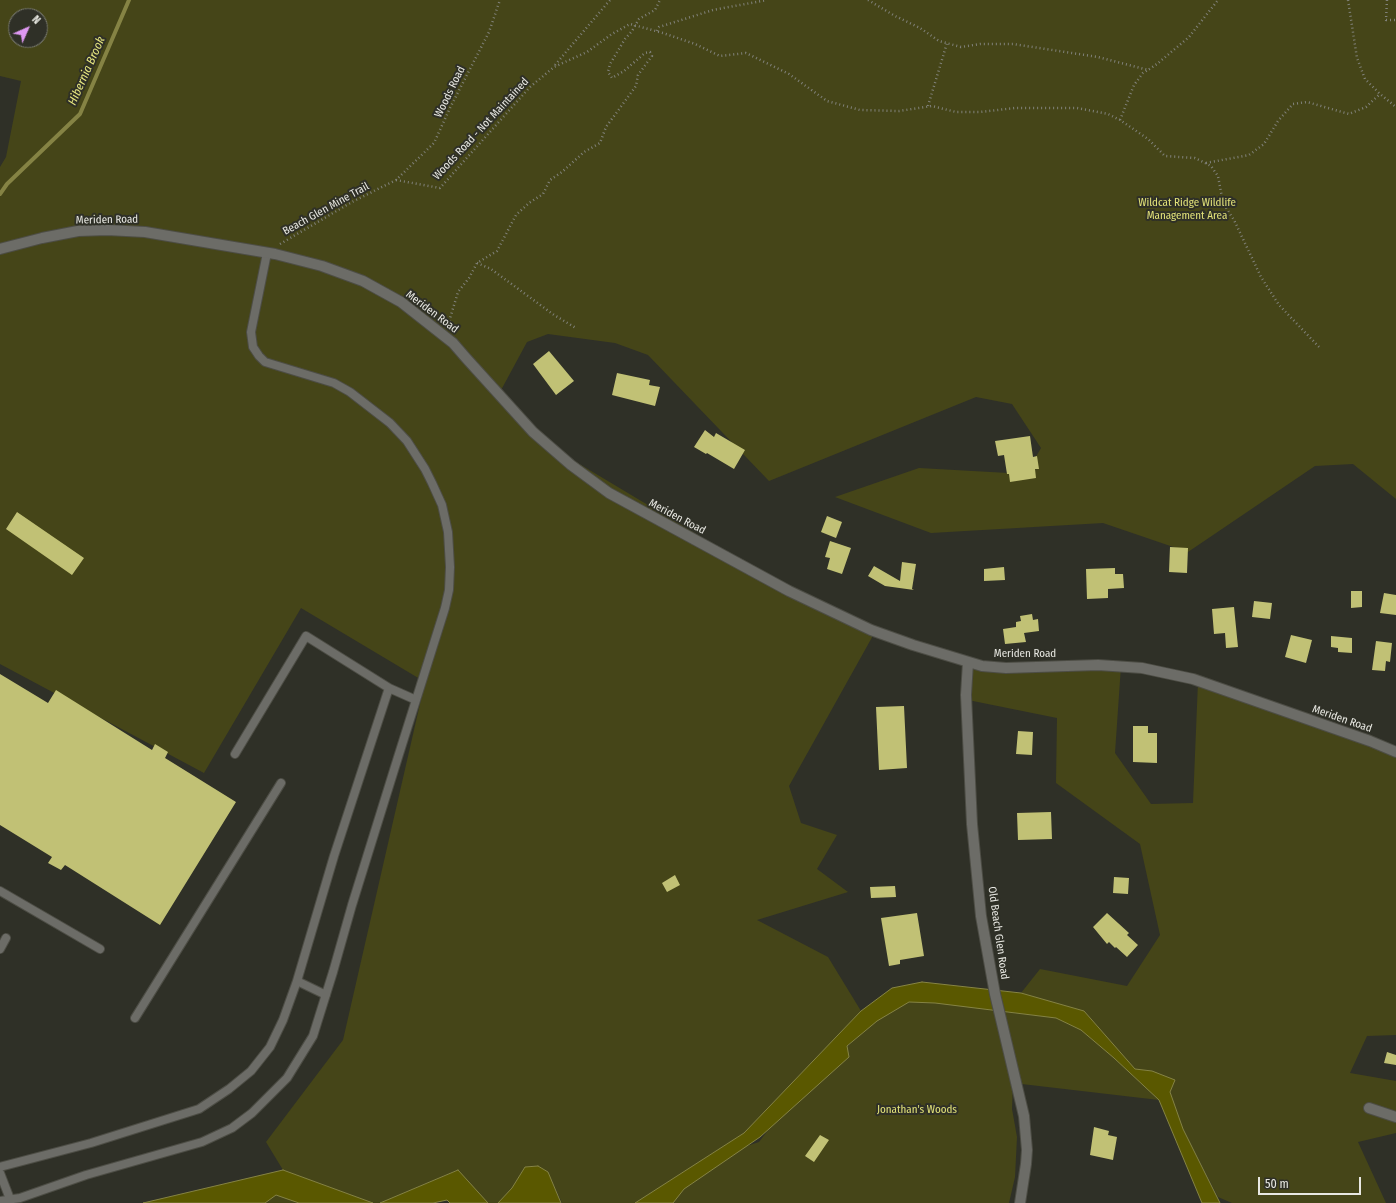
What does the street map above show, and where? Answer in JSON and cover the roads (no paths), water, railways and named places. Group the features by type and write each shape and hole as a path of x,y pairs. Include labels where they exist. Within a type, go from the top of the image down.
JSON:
{"street":[{"name":"Meriden Road","path":"0,249 42,238 78,232 107,230 145,232 266,253 322,266 363,281 401,302 453,343 533,432 571,465 609,493 789,591 835,614 871,630 913,645 982,666 1006,668 1098,665 1142,668 1193,679 1370,741 1396,752"},
{"name":"Old Beach Glen Road","path":"968,662 966,695 972,824 981,916 991,976 1023,1111 1027,1150 1020,1203"},
{"path":"1369,1108 1396,1117"}],"lane":[{"path":"0,1201 20,1198 86,1176 202,1142 232,1128 252,1113 287,1078 313,1036 352,905 445,608 449,590 450,567 449,545 442,505 425,469 407,442 390,423 350,392 334,383 265,362 258,356 254,347 251,332 266,253"},
{"path":"235,754 306,636 389,688 416,700"},
{"path":"0,1167 91,1143 199,1109 229,1089 251,1071 270,1047 284,1020 334,856 389,688"},
{"path":"135,1018 281,783"},
{"path":"0,891 100,948"},
{"path":"0,949 6,938"},
{"path":"297,981 326,995"},
{"path":"0,1173 10,1199"}],"waterway":[{"name":"Hibernia Brook","path":"0,194 7,184 80,114 129,0"}],"park label":[{"name":"Wildcat Ridge Wildlife Management Area","path":"1187,209"},
{"name":"Jonathan's Woods","path":"917,1110"}]}
